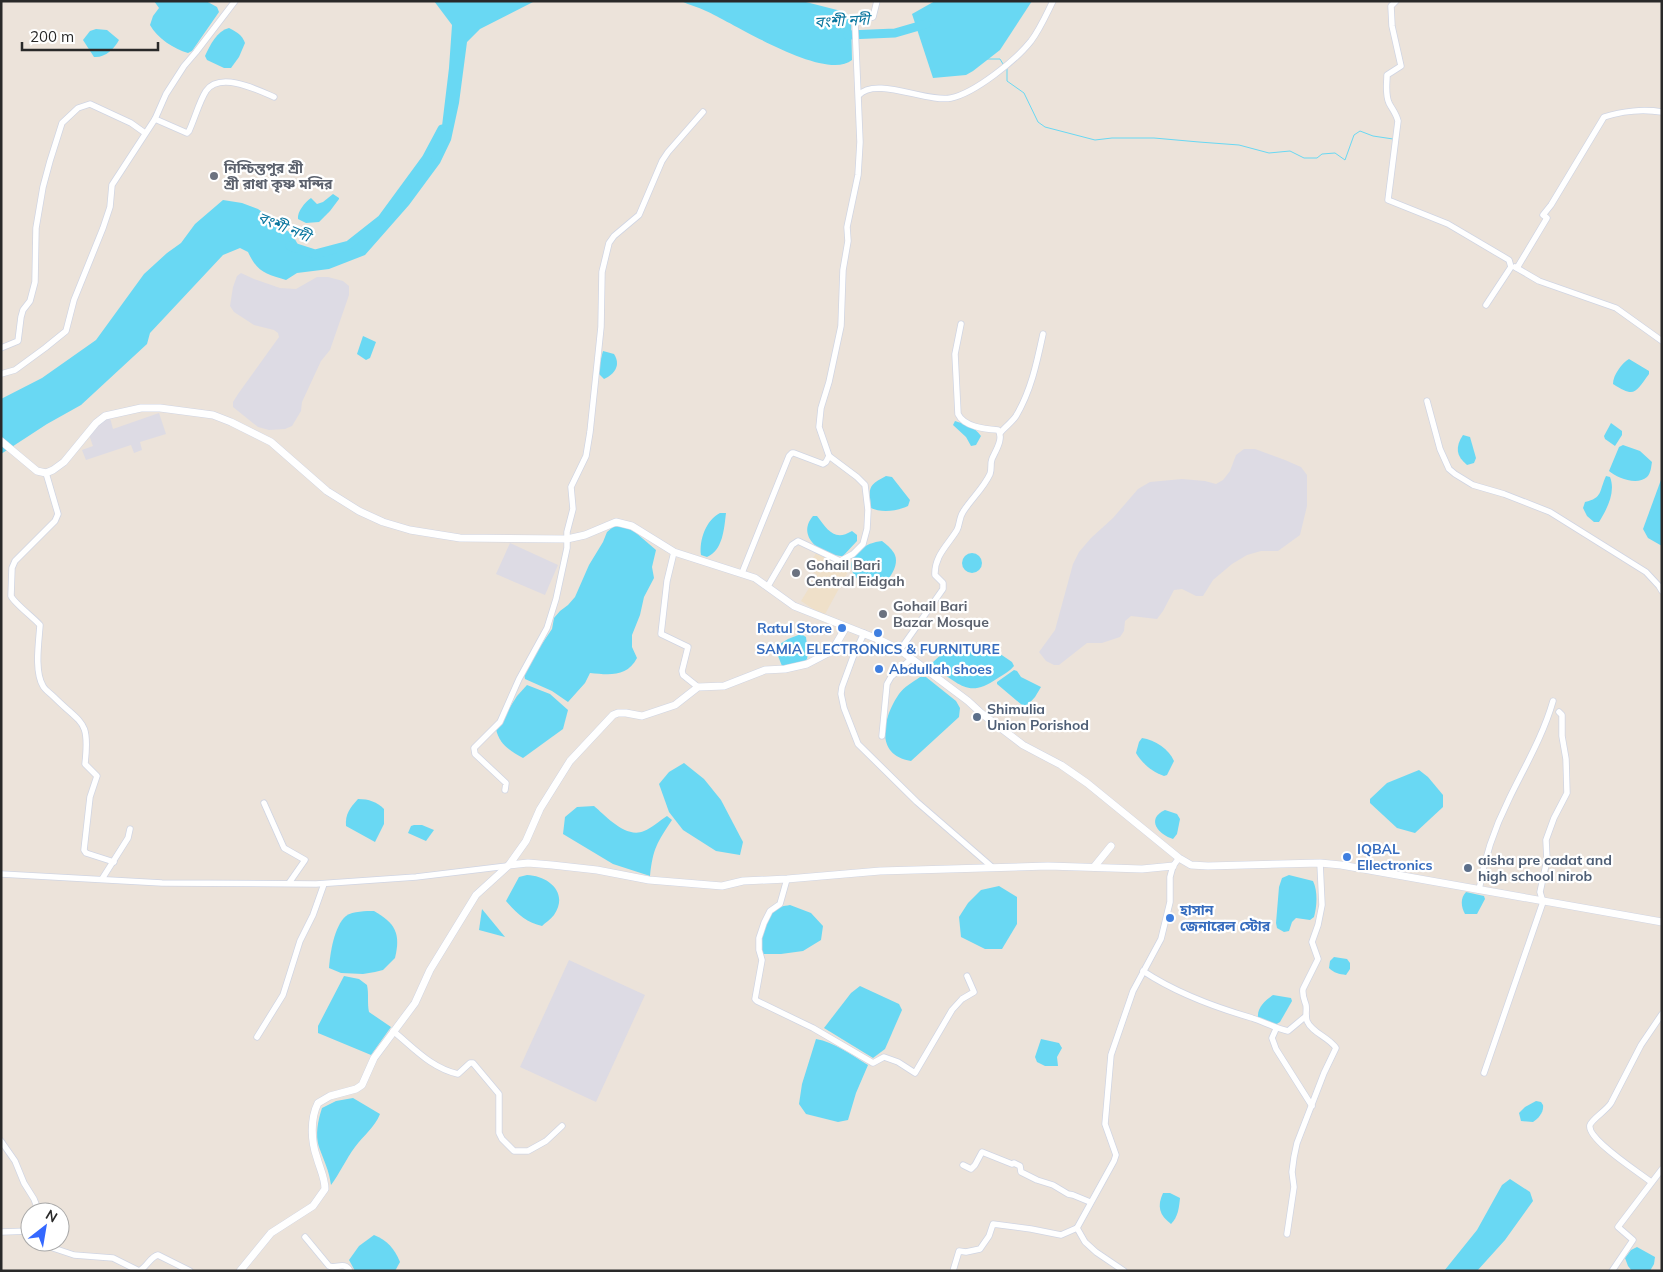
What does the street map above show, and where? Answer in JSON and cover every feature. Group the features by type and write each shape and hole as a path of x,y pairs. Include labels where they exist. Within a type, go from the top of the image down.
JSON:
{"street":[{"path":"1,374 15,370 66,331 74,300 110,207 112,185 155,119 166,94 184,66 235,1"},
{"path":"768,586 792,545 798,541 840,561 853,554 863,544 867,529 868,510 865,485 852,472 829,456 819,427 821,408 829,382 841,326 843,270 848,241 847,227 858,175 860,154 855,35 857,21 873,17 877,1"},
{"path":"859,95 865,90 874,88 940,99 952,98 973,90 1018,55 1030,41 1053,1"},
{"path":"1396,1 1391,6 1392,26 1401,66 1387,74 1386,94 1389,104 1396,112 1398,121 1388,200 1448,224 1502,255 1514,267 1540,281 1616,308 1662,341"},
{"path":"155,119 187,133 206,92 214,84 222,82 241,84 274,97"},
{"path":"1,348 18,341 23,310 30,302 33,292 36,262 36,228 41,195 62,123 78,108 90,104 131,123 146,133"},
{"path":"505,790 506,783 475,754 474,748 500,722 519,679 547,628 556,599 567,548 567,532 573,509 571,487 586,456 590,432 601,327 602,272 609,243 614,236 639,215 662,161 703,112"},
{"path":"1486,305 1547,218 1543,215 1551,205 1604,117 1615,113 1662,112"},
{"path":"961,324 955,354 958,414 960,419 983,429 998,430 1000,433"},
{"path":"900,650 942,588 943,583 935,575 937,559 959,526 959,518 990,473 1000,433 1015,418 1025,399 1035,369 1042,334"},
{"path":"1427,402 1440,448 1449,469 1455,474 1473,485 1504,494 1550,512 1646,572 1662,591"},
{"path":"1,441 37,471 46,473 64,462 96,423 105,416 141,408 160,408 213,415 272,442 327,491 359,511 383,522 410,530 460,538 567,540 585,535 616,522 632,526 674,552 755,578 794,606 880,640 900,650 1023,745 1087,783 1191,865 1320,863 1341,865 1662,922"},
{"path":"742,573 789,456 794,453 823,464 829,456"},
{"path":"46,473 58,514 56,522 15,560 12,568 11,596 40,625 39,675 43,686 85,727 87,737 85,764 97,776 90,797 84,850 86,853 114,862"},
{"path":"674,552 666,581 660,634 688,647 682,671 683,675 698,688"},
{"path":"240,1271 271,1233 313,1206 324,1191 323,1174 313,1144 313,1124 317,1105 324,1098 356,1089 362,1085 374,1058 415,1003 430,970 476,895 508,866 526,841 540,810 570,761 602,724 618,713 642,716 675,705 698,688 724,686 764,670 785,669 807,664 832,651 846,627"},
{"path":"864,634 853,657 841,694 844,708 858,744 917,802 992,867"},
{"path":"882,736 887,684 911,659"},
{"path":"1479,890 1488,852 1508,800 1543,732 1553,701"},
{"path":"1484,1073 1543,902 1540,892 1547,860 1546,840 1549,829 1567,793 1562,715 1559,712"},
{"path":"264,803 284,848 304,860 289,883"},
{"path":"102,879 128,838 130,829"},
{"path":"1094,867 1111,846"},
{"path":"952,1271 959,1251 966,1252 980,1249 993,1224 1061,1235 1077,1228 1116,1155 1105,1124 1111,1055 1133,991 1161,939 1170,902 1170,877 1173,866 1180,858"},
{"path":"1,874 162,883 324,884 416,877 528,863 597,870 649,880 722,886 743,880 787,879 872,872 992,867 1142,869 1173,866"},
{"path":"1287,1234 1294,1187 1292,1172 1297,1143 1324,1073 1336,1048 1334,1044 1313,1030 1308,1023 1302,989 1318,959 1312,942 1322,906 1320,863"},
{"path":"787,879 780,904 770,911 759,938 759,950 762,960 755,999 757,1001 813,1028 873,1063 884,1057 898,1062 915,1073 952,1010 974,992 967,976"},
{"path":"258,1036 283,995 300,941 313,915 324,884"},
{"path":"1143,972 1159,982 1182,992 1236,1015 1268,1024 1276,1029 1288,1031 1306,1016"},
{"path":"1651,1182 1599,1143 1590,1133 1589,1128 1591,1122 1612,1103 1641,1045 1662,1014"},
{"path":"1276,1029 1272,1038 1276,1049 1312,1106"},
{"path":"393,1031 432,1064 445,1070 458,1074 470,1063 473,1063 499,1094 499,1133 502,1139 514,1151 528,1151 546,1140 562,1126"},
{"path":"1,1141 15,1161 24,1183 35,1202"},
{"path":"963,1165 971,1169 982,1152 1012,1164 1014,1163 1020,1166 1021,1172 1090,1202"},
{"path":"1620,1271 1613,1268 1633,1240 1618,1227 1651,1182 1659,1178 1662,1170"},
{"path":"1077,1228 1085,1242 1124,1271"},
{"path":"1,1232 20,1231"},
{"path":"305,1237 328,1266 344,1265 350,1271"},
{"path":"65,1252 74,1255 113,1258 139,1271 158,1255 190,1271"}],"shaded area":[{"path":"241,273 280,288 296,289 317,277 328,277 343,281 349,286 349,295 330,350 321,361 302,402 301,411 292,426 285,429 269,430 258,427 233,407 233,402 238,394 279,337 278,333 274,330 254,325 234,312 230,306 233,287 237,276"},
{"path":"159,413 166,434 140,442 142,450 134,453 131,445 86,460 82,450 93,446 89,435 100,422 110,418 113,429"},
{"path":"1244,449 1255,449 1285,460 1301,467 1307,475 1307,506 1300,535 1278,551 1261,551 1247,555 1232,564 1213,580 1203,596 1196,596 1182,589 1174,590 1157,619 1131,616 1125,621 1124,631 1120,637 1102,643 1087,643 1059,665 1046,661 1039,652 1055,630 1073,564 1079,552 1091,538 1113,518 1138,489 1150,482 1182,479 1216,484 1223,480 1230,471 1236,455"},
{"path":"510,543 558,565 545,595 496,574"},
{"path":"816,553 849,570 824,616 801,601 817,575 808,568"},
{"path":"569,960 645,995 596,1102 520,1067"}],"water":[{"path":"154,1 206,1 217,7 219,12 192,51 188,53 166,42 153,30 150,25 153,16 159,8"},
{"path":"434,1 535,1 480,29 467,42 459,103 451,140 440,163 409,205 365,255 329,269 297,273 286,280 263,271 251,259 248,252 240,248 223,255 150,333 147,344 81,405 47,424 1,454 1,399 42,378 96,340 144,274 181,243 195,224 223,200 242,203 258,209 292,234 301,250 325,252 355,245 386,216 432,152 442,126 452,25"},
{"path":"681,1 802,1 845,12 851,18 852,60 839,65 802,58 780,49 706,11"},
{"path":"935,1 1032,1 1000,50 973,71 966,75 933,78 912,14"},
{"path":"229,28 239,34 245,43 239,57 231,68 224,68 207,60 205,56 217,35"},
{"path":"96,29 107,30 119,40 109,52 102,56 94,57 83,40 90,31"},
{"path":"333,194 339,199 319,222 306,223 298,219 302,207 311,198 317,204"},
{"path":"363,336 376,342 370,358 366,360 357,354"},
{"path":"603,351 614,354 617,362 614,372 604,379 599,374"},
{"path":"1629,359 1649,371 1641,386 1630,392 1613,384 1618,370"},
{"path":"955,421 970,426 979,433 981,436 976,445 971,446 966,437 953,425"},
{"path":"1611,423 1622,431 1622,435 1615,446 1605,439 1604,436"},
{"path":"1463,435 1470,437 1476,458 1474,463 1467,465 1458,451"},
{"path":"1623,445 1640,451 1652,462 1650,472 1643,480 1627,480 1609,471 1619,447"},
{"path":"886,476 892,477 910,500 908,506 890,511 871,508 870,492 872,485"},
{"path":"1606,476 1610,477 1612,483 1610,500 1599,522 1594,522 1587,516 1583,508 1585,502 1598,496"},
{"path":"1662,477 1662,546 1648,538 1643,529"},
{"path":"720,513 726,513 720,544 707,557 701,555 704,531 711,520"},
{"path":"813,516 817,516 836,535 852,531 857,535 857,541 843,556 827,553 809,538 808,524"},
{"path":"623,526 635,532 656,550 652,567 654,578 644,597 640,615 632,635 632,647 637,658 623,672 611,674 590,673 585,683 568,702 552,691 525,679 524,674 529,663 552,629 554,618 575,597 589,565 607,532 613,527"},
{"path":"882,541 894,553 896,563 886,582 878,588 865,584 856,578 852,571 852,563 861,549"},
{"path":"972,553 979,556 982,563 979,570 972,573 965,570 962,563 965,556"},
{"path":"801,634 806,637 807,659 804,663 782,666 778,656 780,644"},
{"path":"987,645 1012,662 1014,666 998,678 979,688 965,687 958,684 934,668 932,663 946,650 959,655"},
{"path":"1014,670 1021,677 1041,687 1026,707 997,684 997,682"},
{"path":"920,677 926,677 956,701 960,708 959,717 911,761 899,757 891,751 885,734 886,724 893,703 899,694"},
{"path":"527,685 550,694 568,710 563,729 523,758 506,746 497,734 496,729 517,696"},
{"path":"1142,738 1161,746 1172,757 1174,761 1167,775 1164,776 1151,770 1138,757 1136,753"},
{"path":"684,763 704,779 721,800 743,842 740,855 716,851 683,830 669,812 659,784 669,772"},
{"path":"1419,770 1428,777 1443,795 1443,807 1415,833 1397,828 1370,803 1370,799 1387,783"},
{"path":"358,799 372,801 384,809 384,824 375,842 346,826 346,818 349,811"},
{"path":"594,806 610,820 630,832 644,831 667,816 672,820 656,846 650,876 613,864 563,834 565,817 577,807"},
{"path":"1165,810 1177,814 1180,819 1177,834 1173,839 1163,834 1156,826 1156,818"},
{"path":"422,825 434,830 426,841 408,833 411,826"},
{"path":"527,875 549,882 558,893 558,907 553,916 542,926 531,923 522,917 506,901 519,877"},
{"path":"1289,875 1313,881 1316,889 1316,904 1314,917 1310,920 1296,918 1292,922 1289,931 1284,932 1277,928 1276,923 1279,887 1282,878"},
{"path":"999,886 1017,897 1017,924 1002,949 985,949 961,937 959,917 968,903 981,890"},
{"path":"1466,892 1484,896 1485,899 1477,914 1465,914 1462,903"},
{"path":"790,905 811,913 823,926 821,940 803,951 761,954 763,932 768,916 775,909"},
{"path":"482,909 505,937 479,930"},
{"path":"374,911 387,920 395,930 397,949 395,958 383,970 363,974 341,973 329,968 333,940 338,926 346,916 352,913"},
{"path":"1334,957 1347,959 1350,963 1350,969 1346,975 1337,973 1329,968 1330,961"},
{"path":"344,976 359,979 367,985 369,1012 391,1027 371,1055 318,1033 318,1026"},
{"path":"860,986 899,1004 902,1010 885,1049 873,1058 824,1028 851,993"},
{"path":"1273,995 1291,998 1292,1001 1280,1022 1275,1025 1258,1017 1262,1004"},
{"path":"816,1039 836,1046 868,1065 856,1093 848,1120 838,1122 806,1114 799,1104 802,1084"},
{"path":"1041,1039 1059,1043 1062,1048 1057,1057 1058,1066 1045,1066 1037,1062 1035,1057"},
{"path":"353,1098 380,1114 358,1143 331,1185 318,1142 319,1117 322,1108 336,1101"},
{"path":"1536,1101 1541,1102 1543,1105 1543,1110 1539,1117 1533,1122 1521,1121 1519,1113"},
{"path":"1510,1179 1530,1192 1533,1201 1505,1240 1477,1271 1444,1271 1477,1230 1502,1185"},
{"path":"1163,1193 1170,1193 1180,1198 1177,1215 1171,1224 1160,1210"},
{"path":"374,1235 387,1242 395,1253 400,1262 395,1271 355,1271 349,1260 359,1246"},
{"path":"1637,1247 1655,1257 1650,1271 1632,1271 1628,1266 1625,1258 1631,1250"}],"waterway":[{"name":"বংশী নদী","path":"848,35 895,33 926,24"},
{"path":"987,59 1000,59 1003,64"},
{"path":"1007,69 1007,81 1024,93 1038,122 1045,127 1095,140 1154,138 1239,145 1269,153 1290,151 1304,158 1317,158 1322,154 1335,153 1345,160 1354,135 1360,131 1373,136 1393,139"},
{"name":"বংশী নদী","path":"290,246 315,254 349,245 382,219 426,159 442,129"}],"place":[{"name":"নিশ্চিন্তপুর শ্রী শ্রী রাধা কৃষ্ণ মন্দির","path":"214,176"},
{"name":"Gohail Bari Central Eidgah","path":"796,573"},
{"name":"Gohail Bari Bazar Mosque","path":"883,614"},
{"name":"Ratul Store","path":"842,628"},
{"name":"SAMIA ELECTRONICS & FURNITURE","path":"878,633"},
{"name":"Abdullah shoes","path":"879,669"},
{"name":"Shimulia Union Porishod","path":"977,717"},
{"name":"IQBAL Ellectronics","path":"1347,857"},
{"name":"aisha pre cadat and high school nirob","path":"1468,868"},
{"name":"হাসান জেনারেল স্টোর","path":"1170,918"}]}
